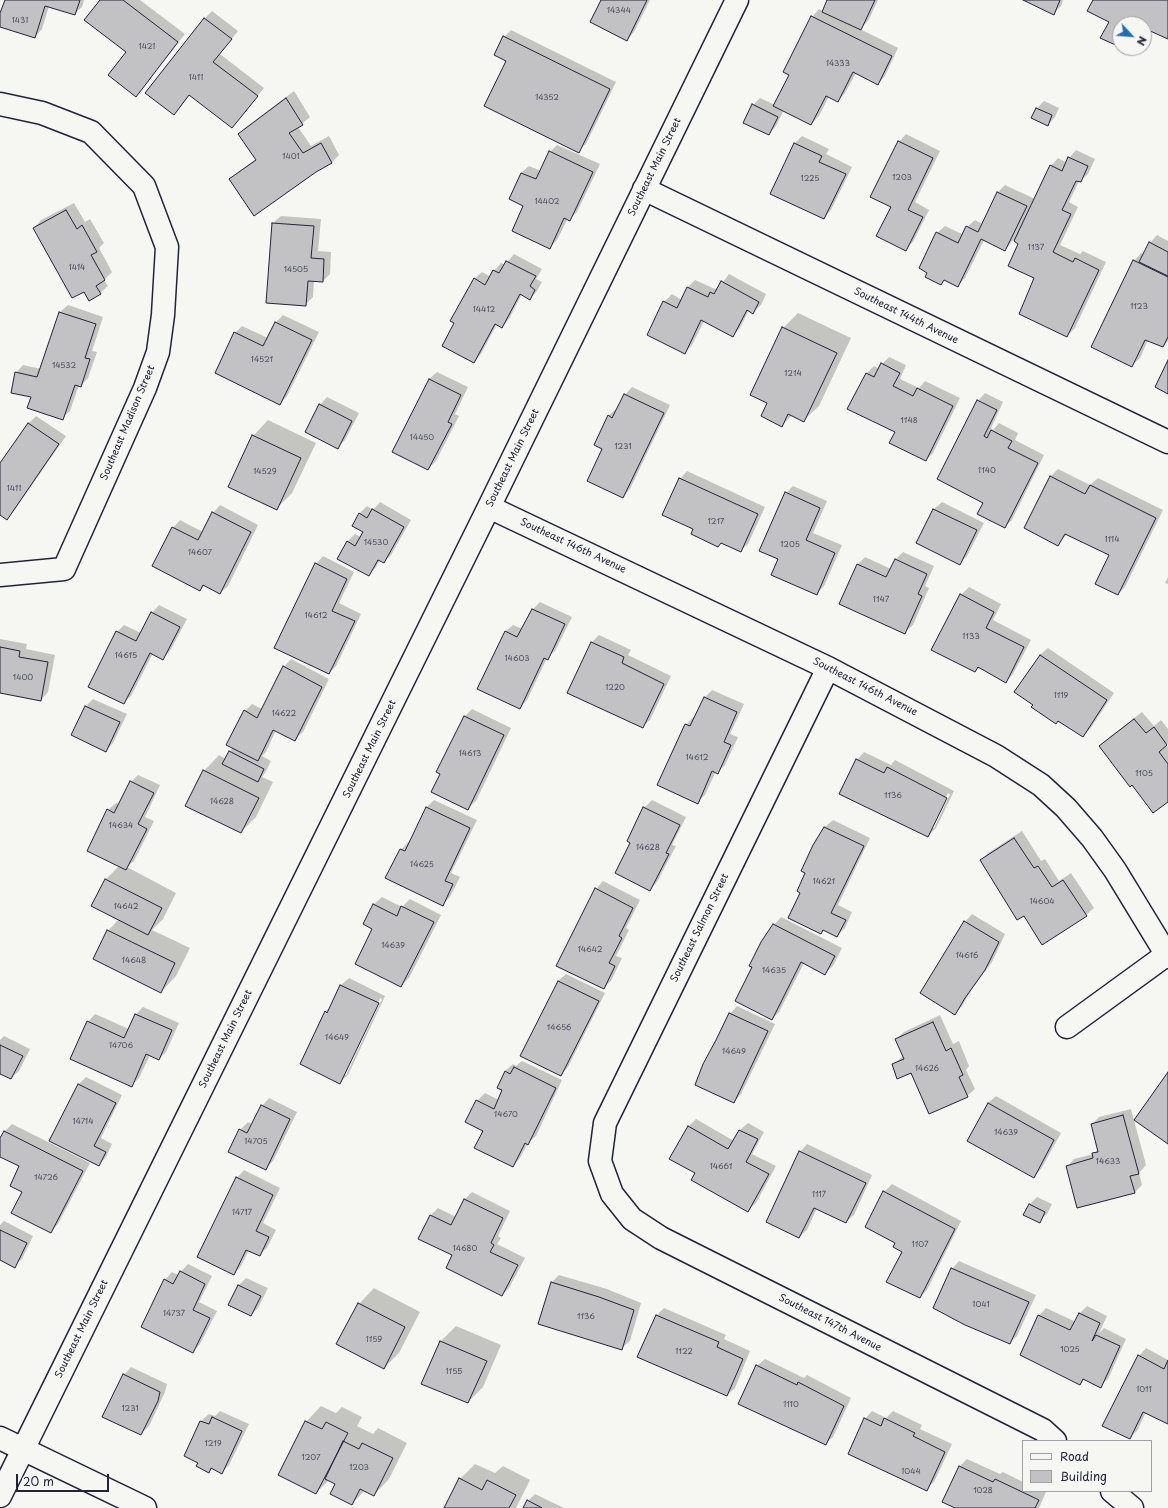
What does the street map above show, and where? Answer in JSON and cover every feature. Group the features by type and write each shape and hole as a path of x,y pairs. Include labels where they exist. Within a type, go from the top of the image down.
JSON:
{"street":[{"name":"Southeast Main Street","path":"0,1496 489,507 737,0"},
{"name":"Southeast Madison Street","path":"0,104 42,113 91,132 144,186 168,247 163,315 158,352 145,388 64,569 0,575"},
{"name":"Southeast 144th Avenue","path":"644,189 1168,442"},
{"name":"Southeast 146th Avenue","path":"489,507 828,668 996,756 1041,785 1066,808 1101,851 1115,870 1167,956"},
{"name":"Southeast Salmon Street","path":"612,1194 600,1160 605,1123 828,668"},
{"path":"1067,1027 1167,956"},
{"name":"Southeast 147th Avenue","path":"612,1194 632,1219 661,1238 1043,1430 1054,1440"},
{"path":"0,1438 145,1508"},
{"path":"1113,1492 1132,1508"}],"building":[{"path":"5,0 80,0 75,15 45,6 35,38 0,27 0,13"},
{"path":"100,0 123,0 178,42 136,97 108,75 126,52 84,20"},
{"path":"601,0 647,0 627,41 590,22"},
{"path":"827,0 875,0 861,30 822,12"},
{"path":"1023,0 1060,0 1054,15"},
{"path":"1093,0 1168,0 1168,39 1152,32 1152,16 1112,16 1112,43 1100,38 1109,22 1087,11"},
{"path":"811,16 892,56 878,85 853,72 838,102 826,96 811,125 773,106 789,75 783,72"},
{"path":"204,18 232,39 213,62 258,96 232,128 189,95 174,115 145,93"},
{"path":"503,36 610,89 579,153 484,106 506,61 494,55"},
{"path":"286,98 303,125 289,133 303,153 321,143 332,163 316,172 254,216 229,179 256,160 238,134"},
{"path":"752,104 778,117 769,135 743,123"},
{"path":"1036,108 1052,115 1048,126 1031,118"},
{"path":"898,141 933,158 908,210 923,217 906,251 876,236 891,207 870,197"},
{"path":"794,143 822,156 819,162 846,174 824,219 770,194"},
{"path":"549,151 593,172 570,221 564,218 550,249 512,231 523,206 509,199 521,173 536,179"},
{"path":"1068,157 1088,166 1081,182 1076,181 1062,210 1071,214 1053,252 1073,262 1075,258 1099,270 1067,337 1019,314 1034,278 1008,266 1018,244 1014,241 1050,165 1062,171"},
{"path":"997,192 1027,206 1005,251 981,239 958,287 944,280 941,285 925,277 927,273 919,268 936,232 958,243 966,226 978,232"},
{"path":"66,210 77,229 82,225 97,252 91,255 105,280 96,286 101,294 89,301 84,292 72,298 33,228"},
{"path":"272,223 314,226 311,258 324,259 323,282 308,281 306,306 266,303"},
{"path":"1149,242 1168,252 1168,276 1139,262"},
{"path":"1133,260 1168,277 1168,337 1163,347 1145,340 1132,367 1091,347"},
{"path":"506,261 536,276 530,286 535,290 530,300 520,294 502,328 495,324 474,363 442,346 454,323 450,321 474,278 485,285 493,270 499,273"},
{"path":"721,281 759,302 753,314 747,310 733,337 701,320 685,354 647,335 663,301 677,308 687,287 708,297 710,292 714,294"},
{"path":"59,312 96,324 85,358 90,359 81,387 75,385 63,420 27,408 31,397 11,393 15,372 37,377"},
{"path":"275,322 312,340 280,405 215,373 234,332 263,346"},
{"path":"782,327 837,353 804,422 788,414 782,427 761,416 767,403 750,395"},
{"path":"1168,360 1168,394 1155,387"},
{"path":"881,363 900,373 893,386 913,396 917,388 953,406 926,461 889,443 895,432 847,409 866,373 874,377"},
{"path":"429,379 461,395 448,422 452,424 428,470 392,452"},
{"path":"624,394 664,413 623,498 587,481 602,449 594,445 608,415 612,418"},
{"path":"977,400 997,410 984,436 987,438 991,430 1012,441 1008,448 1038,463 1005,528 977,514 983,503 937,479"},
{"path":"319,404 352,421 338,449 305,432"},
{"path":"28,423 59,444 7,520 0,515 0,463"},
{"path":"252,435 301,458 277,510 228,487"},
{"path":"1050,476 1085,494 1090,485 1156,518 1118,595 1095,584 1109,555 1065,534 1058,546 1024,528"},
{"path":"679,478 758,514 741,552 721,543 718,547 691,534 693,529 662,515"},
{"path":"785,492 820,508 806,540 835,553 817,595 771,575 778,559 759,551"},
{"path":"372,509 404,527 384,563 378,560 369,576 337,559 347,541 355,546 363,532 352,526 359,513 367,518"},
{"path":"933,509 977,530 960,565 916,543"},
{"path":"212,512 251,532 220,594 203,585 200,591 152,566 172,527 198,540"},
{"path":"895,559 927,574 918,594 922,596 905,634 839,604 857,564 886,577"},
{"path":"315,563 347,579 332,611 355,621 329,674 274,648"},
{"path":"960,594 994,612 986,628 1024,647 1006,683 978,667 975,672 931,650"},
{"path":"532,609 565,624 548,660 544,658 520,709 477,689 505,631 517,637"},
{"path":"151,612 180,627 163,660 150,653 124,704 88,687 116,631 136,641"},
{"path":"591,642 624,657 622,663 664,684 643,728 567,693"},
{"path":"0,647 20,651 19,657 48,662 41,701 0,693"},
{"path":"1040,655 1107,700 1083,737 1058,721 1056,724 1031,707 1033,705 1014,692"},
{"path":"283,666 322,687 295,741 273,730 258,761 226,745 244,710 257,718"},
{"path":"704,697 737,712 724,742 731,745 718,774 712,771 698,804 657,785 685,724 690,726"},
{"path":"85,706 120,722 106,752 71,735"},
{"path":"464,716 504,735 468,810 431,792 440,774 436,772"},
{"path":"1134,719 1146,733 1154,727 1167,745 1159,752 1168,764 1168,802 1153,813 1132,785 1130,787 1099,746"},
{"path":"229,751 264,769 258,782 222,764"},
{"path":"856,759 884,773 887,767 947,798 928,837 839,794"},
{"path":"203,770 259,798 241,833 185,806"},
{"path":"130,781 154,793 138,824 147,829 126,870 87,851 107,809 114,813"},
{"path":"426,807 470,828 445,881 453,884 443,906 385,878 400,849 405,851"},
{"path":"643,807 680,825 666,853 669,854 650,891 615,873 630,843 627,841"},
{"path":"824,827 864,846 831,913 846,920 837,937 823,930 821,934 788,918 800,893 797,891 805,873 801,871 813,845"},
{"path":"1014,838 1034,868 1038,866 1052,887 1063,880 1087,916 1042,945 1024,916 1017,920 980,860"},
{"path":"105,879 162,908 148,935 91,906"},
{"path":"595,888 633,908 619,936 622,938 609,963 615,966 604,989 556,966"},
{"path":"373,904 397,916 401,906 434,922 401,987 355,964 372,929 363,924"},
{"path":"964,921 999,942 985,970 955,1015 920,993"},
{"path":"773,924 835,956 825,975 801,962 772,1020 735,1001 752,967 749,966 761,942"},
{"path":"107,930 175,963 161,993 93,959"},
{"path":"558,981 599,1001 561,1076 520,1056"},
{"path":"340,985 379,1003 340,1084 300,1064 325,1011 327,1013"},
{"path":"729,1013 768,1031 734,1103 695,1085 703,1064"},
{"path":"135,1014 172,1030 159,1060 146,1054 132,1087 70,1059 87,1021 124,1038"},
{"path":"933,1022 946,1051 951,1048 963,1075 959,1077 968,1097 929,1114 911,1073 897,1079 892,1064 904,1059 895,1039"},
{"path":"0,1045 23,1056 11,1079 0,1074"},
{"path":"514,1067 556,1088 528,1145 525,1143 513,1167 474,1148 483,1131 465,1122 476,1100 494,1109 502,1090 497,1088 505,1071 510,1074"},
{"path":"1168,1072 1168,1144 1134,1120"},
{"path":"78,1084 116,1103 94,1146 106,1152 99,1166 49,1141"},
{"path":"988,1103 1054,1140 1034,1178 967,1141"},
{"path":"261,1105 290,1119 266,1170 228,1152 239,1129 247,1133"},
{"path":"1123,1115 1139,1174 1130,1176 1135,1193 1077,1208 1066,1166 1093,1158 1092,1153 1098,1152 1091,1124"},
{"path":"688,1126 728,1149 739,1130 758,1139 746,1162 769,1174 748,1212 691,1180 695,1173 669,1159"},
{"path":"4,1131 83,1171 51,1233 11,1213 22,1192 10,1186 19,1166 0,1157 0,1138"},
{"path":"799,1151 866,1183 846,1223 814,1208 799,1238 766,1222"},
{"path":"236,1177 273,1195 256,1231 269,1237 260,1256 246,1250 234,1275 197,1257"},
{"path":"883,1191 955,1229 920,1298 886,1282 902,1252 893,1247 895,1243 865,1227"},
{"path":"464,1199 503,1218 491,1243 494,1245 490,1252 518,1265 502,1296 446,1268 452,1255 418,1239 430,1215 451,1225"},
{"path":"1029,1204 1045,1212 1040,1223 1023,1215"},
{"path":"0,1230 27,1243 15,1268 0,1260"},
{"path":"951,1268 1029,1302 1010,1344 965,1325 933,1308"},
{"path":"180,1271 205,1284 193,1310 210,1318 193,1353 141,1327 164,1279 173,1284"},
{"path":"551,1282 634,1310 622,1350 538,1324"},
{"path":"238,1285 261,1296 251,1316 228,1305"},
{"path":"358,1303 405,1327 384,1369 336,1344"},
{"path":"1079,1313 1100,1323 1092,1341 1096,1335 1120,1346 1101,1388 1083,1379 1080,1385 1020,1355 1038,1315 1070,1330"},
{"path":"656,1315 719,1342 717,1347 743,1359 727,1396 637,1357"},
{"path":"440,1341 487,1361 468,1403 421,1384"},
{"path":"1138,1355 1164,1369 1168,1360 1168,1424 1143,1412 1130,1439 1102,1426"},
{"path":"756,1365 797,1385 798,1382 844,1406 826,1445 738,1404"},
{"path":"123,1374 160,1392 158,1401 141,1435 102,1417"},
{"path":"212,1417 242,1431 222,1474 211,1468 209,1473 196,1466 198,1463 184,1456 200,1421 209,1424"},
{"path":"864,1418 881,1426 884,1418 915,1433 913,1436 945,1452 927,1491 848,1454"},
{"path":"305,1421 322,1429 326,1422 348,1433 316,1494 278,1475"},
{"path":"343,1441 359,1449 362,1443 393,1458 374,1496 360,1489 352,1505 330,1494 335,1484 325,1479"},
{"path":"959,1466 993,1482 995,1479 1039,1500 1035,1508 955,1508 942,1502"},
{"path":"459,1478 482,1490 487,1480 516,1495 509,1508 444,1508"},
{"path":"527,1500 542,1508 523,1508"}]}
